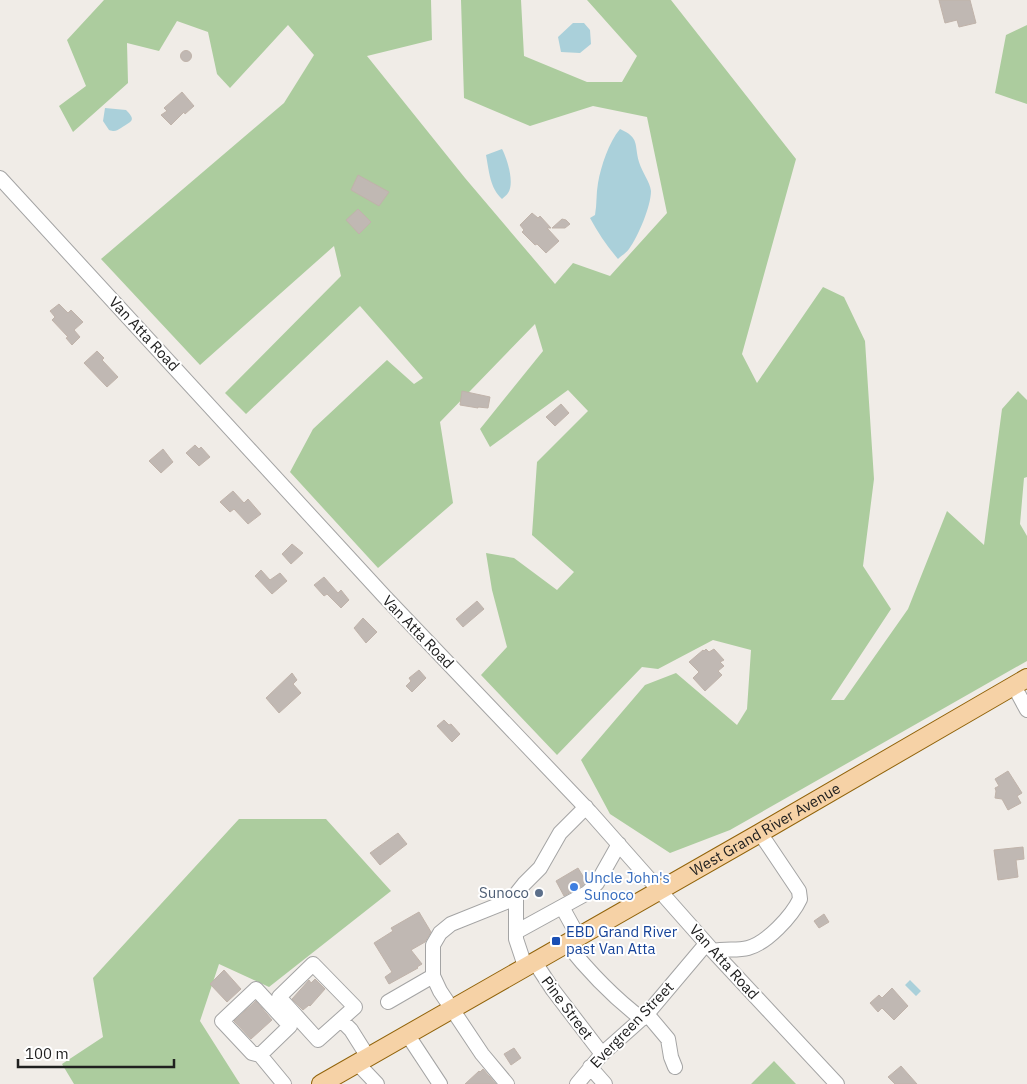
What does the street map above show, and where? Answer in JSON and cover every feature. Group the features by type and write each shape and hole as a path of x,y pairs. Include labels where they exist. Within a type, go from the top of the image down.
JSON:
{"main road":[{"name":"West Grand River Avenue","path":"321,1084 572,939 760,834 1020,682"}],"street":[{"name":"Van Atta Road","path":"0,178 385,597 586,807 710,947 837,1084"},
{"path":"1020,682 1027,710"},
{"path":"506,1084 482,1054 433,976 432,944 440,933 451,924 516,898 516,894 524,884 540,868 560,833 586,807"},
{"path":"710,947 749,948 761,942 786,918 800,899 799,890 760,834"},
{"path":"516,932 587,893 597,883 619,844"},
{"name":"Pine Street","path":"516,898 516,938 529,964 553,990 602,1054"},
{"path":"562,906 572,939 589,972 617,1000 645,1016 668,1039 675,1067"},
{"name":"Evergreen Street","path":"577,1084 602,1054 645,1016 710,947"},
{"path":"313,964 355,1008 341,1020 318,1040 279,997 313,964"},
{"path":"388,1002 433,976"},
{"path":"260,1055 290,1026 256,989 222,1021 252,1053 260,1055 284,1084"},
{"path":"341,1020 351,1030 363,1060 377,1084"},
{"path":"407,1034 440,1084"},
{"path":"590,1067 605,1084"}],"green space":[{"path":"104,0 431,0 432,40 367,56 465,178 555,284 573,263 610,276 667,213 647,117 593,106 530,126 464,98 461,0 521,0 524,56 587,82 622,82 637,56 587,0 671,0 796,159 742,354 757,383 823,287 844,297 865,341 874,479 863,566 891,609 831,700 844,700 908,609 947,511 984,545 1002,409 1018,391 1027,400 1027,477 1024,478 1020,524 1027,536 1027,661 730,830 670,853 610,814 581,760 645,685 676,673 737,725 747,709 751,650 713,640 658,669 642,667 557,755 481,675 507,647 492,590 486,553 514,558 557,590 574,572 532,535 537,462 588,411 568,390 490,447 480,429 543,351 535,324 440,422 453,503 378,568 290,472 313,429 387,360 414,384 423,378 360,306 246,414 225,393 341,276 334,246 200,365 101,259 284,103 314,55 288,25 230,88 217,74 208,32 177,21 159,51 127,43 128,83 73,132 59,106 86,86 67,40"},
{"path":"1027,25 1027,104 995,93 1006,35"},
{"path":"239,819 326,819 391,891 269,987 219,964 200,1021 240,1084 74,1084 62,1064 103,1037 93,978"},
{"path":"774,1061 796,1084 751,1084"}],"water":[{"path":"573,23 584,23 590,30 591,44 580,53 561,52 558,37"},
{"path":"105,108 126,110 132,119 128,124 117,130 109,130 103,121"},
{"path":"620,129 631,135 635,142 639,162 651,191 646,213 636,237 629,249 618,259 590,218 595,215 598,183 603,162 612,141"},
{"path":"502,149 508,164 511,183 508,193 502,199 492,184 486,155"},
{"path":"910,980 921,991 916,996 905,985"}],"building":[{"path":"939,0 970,0 976,23 959,27 957,20 945,23"},
{"path":"186,50 192,56 186,62 180,56"},
{"path":"182,92 194,106 185,114 184,112 171,125 161,115 167,111 164,108"},
{"path":"358,175 389,192 379,206 351,190"},
{"path":"358,209 371,222 359,234 346,220"},
{"path":"532,213 538,218 540,216 551,228 547,228 559,241 546,253 522,232 524,230 520,225"},
{"path":"562,219 570,224 565,228 552,228"},
{"path":"59,304 68,313 71,310 83,322 74,330 80,337 72,345 66,338 68,337 52,320 55,317 50,311"},
{"path":"97,351 104,358 102,360 118,377 107,387 84,363"},
{"path":"462,391 490,397 488,408 460,405"},
{"path":"561,404 569,413 555,426 546,417"},
{"path":"195,445 199,449 201,447 210,457 199,466 186,453"},
{"path":"163,449 173,462 161,473 149,461"},
{"path":"233,491 244,503 248,499 261,514 248,524 234,509 230,512 220,502"},
{"path":"292,544 303,553 291,564 282,554"},
{"path":"261,570 270,580 280,573 287,581 272,594 255,576"},
{"path":"324,577 338,593 341,590 349,600 341,608 327,594 324,596 314,585"},
{"path":"477,601 484,609 463,627 456,619"},
{"path":"363,618 377,632 366,643 354,628"},
{"path":"706,649 709,652 714,649 724,660 720,662 724,666 718,671 722,675 705,691 693,678 699,672 689,662"},
{"path":"419,670 426,678 412,692 406,686 411,681 409,678"},
{"path":"292,673 297,680 293,684 301,693 279,713 266,698"},
{"path":"444,720 449,725 451,724 460,734 452,742 437,726"},
{"path":"1008,771 1022,793 1017,796 1021,803 1008,810 1002,799 995,798 995,788 999,786 995,779"},
{"path":"398,833 407,844 380,865 370,853"},
{"path":"1023,847 1024,859 1016,860 1018,877 998,880 994,850"},
{"path":"578,868 586,881 582,886 564,896 556,881"},
{"path":"419,912 431,932 425,942 411,950 422,964 389,984 385,977 392,972 374,943 393,931 391,928"},
{"path":"824,914 829,922 819,928 814,921"},
{"path":"224,970 241,989 227,1002 210,984"},
{"path":"315,979 325,989 310,1006 303,1010 292,999 309,980 311,983"},
{"path":"892,988 908,1006 894,1020 882,1008 878,1012 870,1003 879,995 882,998"},
{"path":"256,1001 272,1020 251,1039 234,1021"},
{"path":"514,1048 521,1058 511,1065 504,1054"},
{"path":"901,1066 917,1084 895,1084 888,1077"},
{"path":"483,1069 496,1084 465,1084 479,1071"}],"place":[{"name":"Uncle John's Sunoco","path":"574,887"},
{"name":"Sunoco","path":"539,893"},
{"name":"EBD Grand River past Van Atta","path":"556,941"}]}
